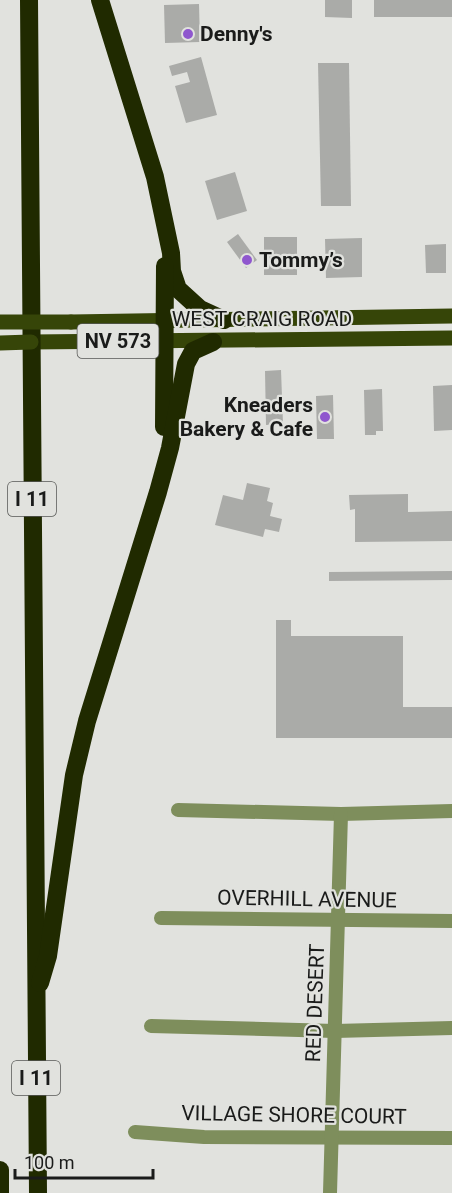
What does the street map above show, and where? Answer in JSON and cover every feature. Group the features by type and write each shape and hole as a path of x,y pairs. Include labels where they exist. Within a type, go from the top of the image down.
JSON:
{"highway":[{"name":"I 11","path":"29,0 38,1193"},
{"path":"100,0 155,177 172,271 178,289 200,309 225,320"},
{"path":"158,492 164,420 165,224"},
{"path":"35,999 48,956 74,775 87,721 158,492 170,448 186,364 193,351 213,342"},
{"path":"0,1170 0,1193"}],"main road":[{"name":"WEST CRAIG ROAD","path":"0,322 452,316"},
{"path":"318,340 348,330 402,328 407,317"},
{"name":"WEST CRAIG ROAD","path":"0,343 452,339"}],"street":[{"path":"178,810 342,814 452,811"},
{"name":"RED DESERT","path":"330,1193 342,814"},
{"name":"OVERHILL AVENUE","path":"161,918 452,921"},
{"path":"151,1026 335,1031 452,1028"},
{"name":"VILLAGE SHORE COURT","path":"135,1132 204,1137 452,1138"}],"building":[{"path":"325,0 352,0 352,18 325,17"},
{"path":"374,0 452,0 452,17 374,17"},
{"path":"199,4 200,42 165,43 164,5"},
{"path":"201,57 217,115 186,123 175,86 190,82 187,72 172,76 169,66"},
{"path":"318,63 349,63 351,206 321,206"},
{"path":"235,172 247,211 217,220 205,181"},
{"path":"238,234 257,260 246,268 227,242"},
{"path":"264,237 297,237 297,275 264,275"},
{"path":"362,238 362,277 326,278 325,239"},
{"path":"446,244 446,273 426,273 425,245"},
{"path":"281,370 283,424 266,425 265,371"},
{"path":"452,385 452,430 434,431 433,386"},
{"path":"382,389 383,431 376,431 376,435 365,435 364,390"},
{"name":"Kneaders Bakery & Cafe","path":"333,395 334,439 317,439 316,396"},
{"path":"247,483 270,488 267,501 273,503 270,516 282,519 279,532 265,529 263,537 215,525 223,495 243,500"},
{"path":"408,494 408,512 452,511 452,541 355,542 355,509 350,510 349,495"},
{"path":"452,571 452,580 329,581 329,572"},
{"path":"276,620 291,620 291,636 403,636 403,707 452,707 452,738 276,738"}],"place":[{"name":"Denny's","path":"188,34"},
{"name":"Tommy’s","path":"247,260"},
{"name":"Kneaders Bakery & Cafe","path":"325,417"}]}
